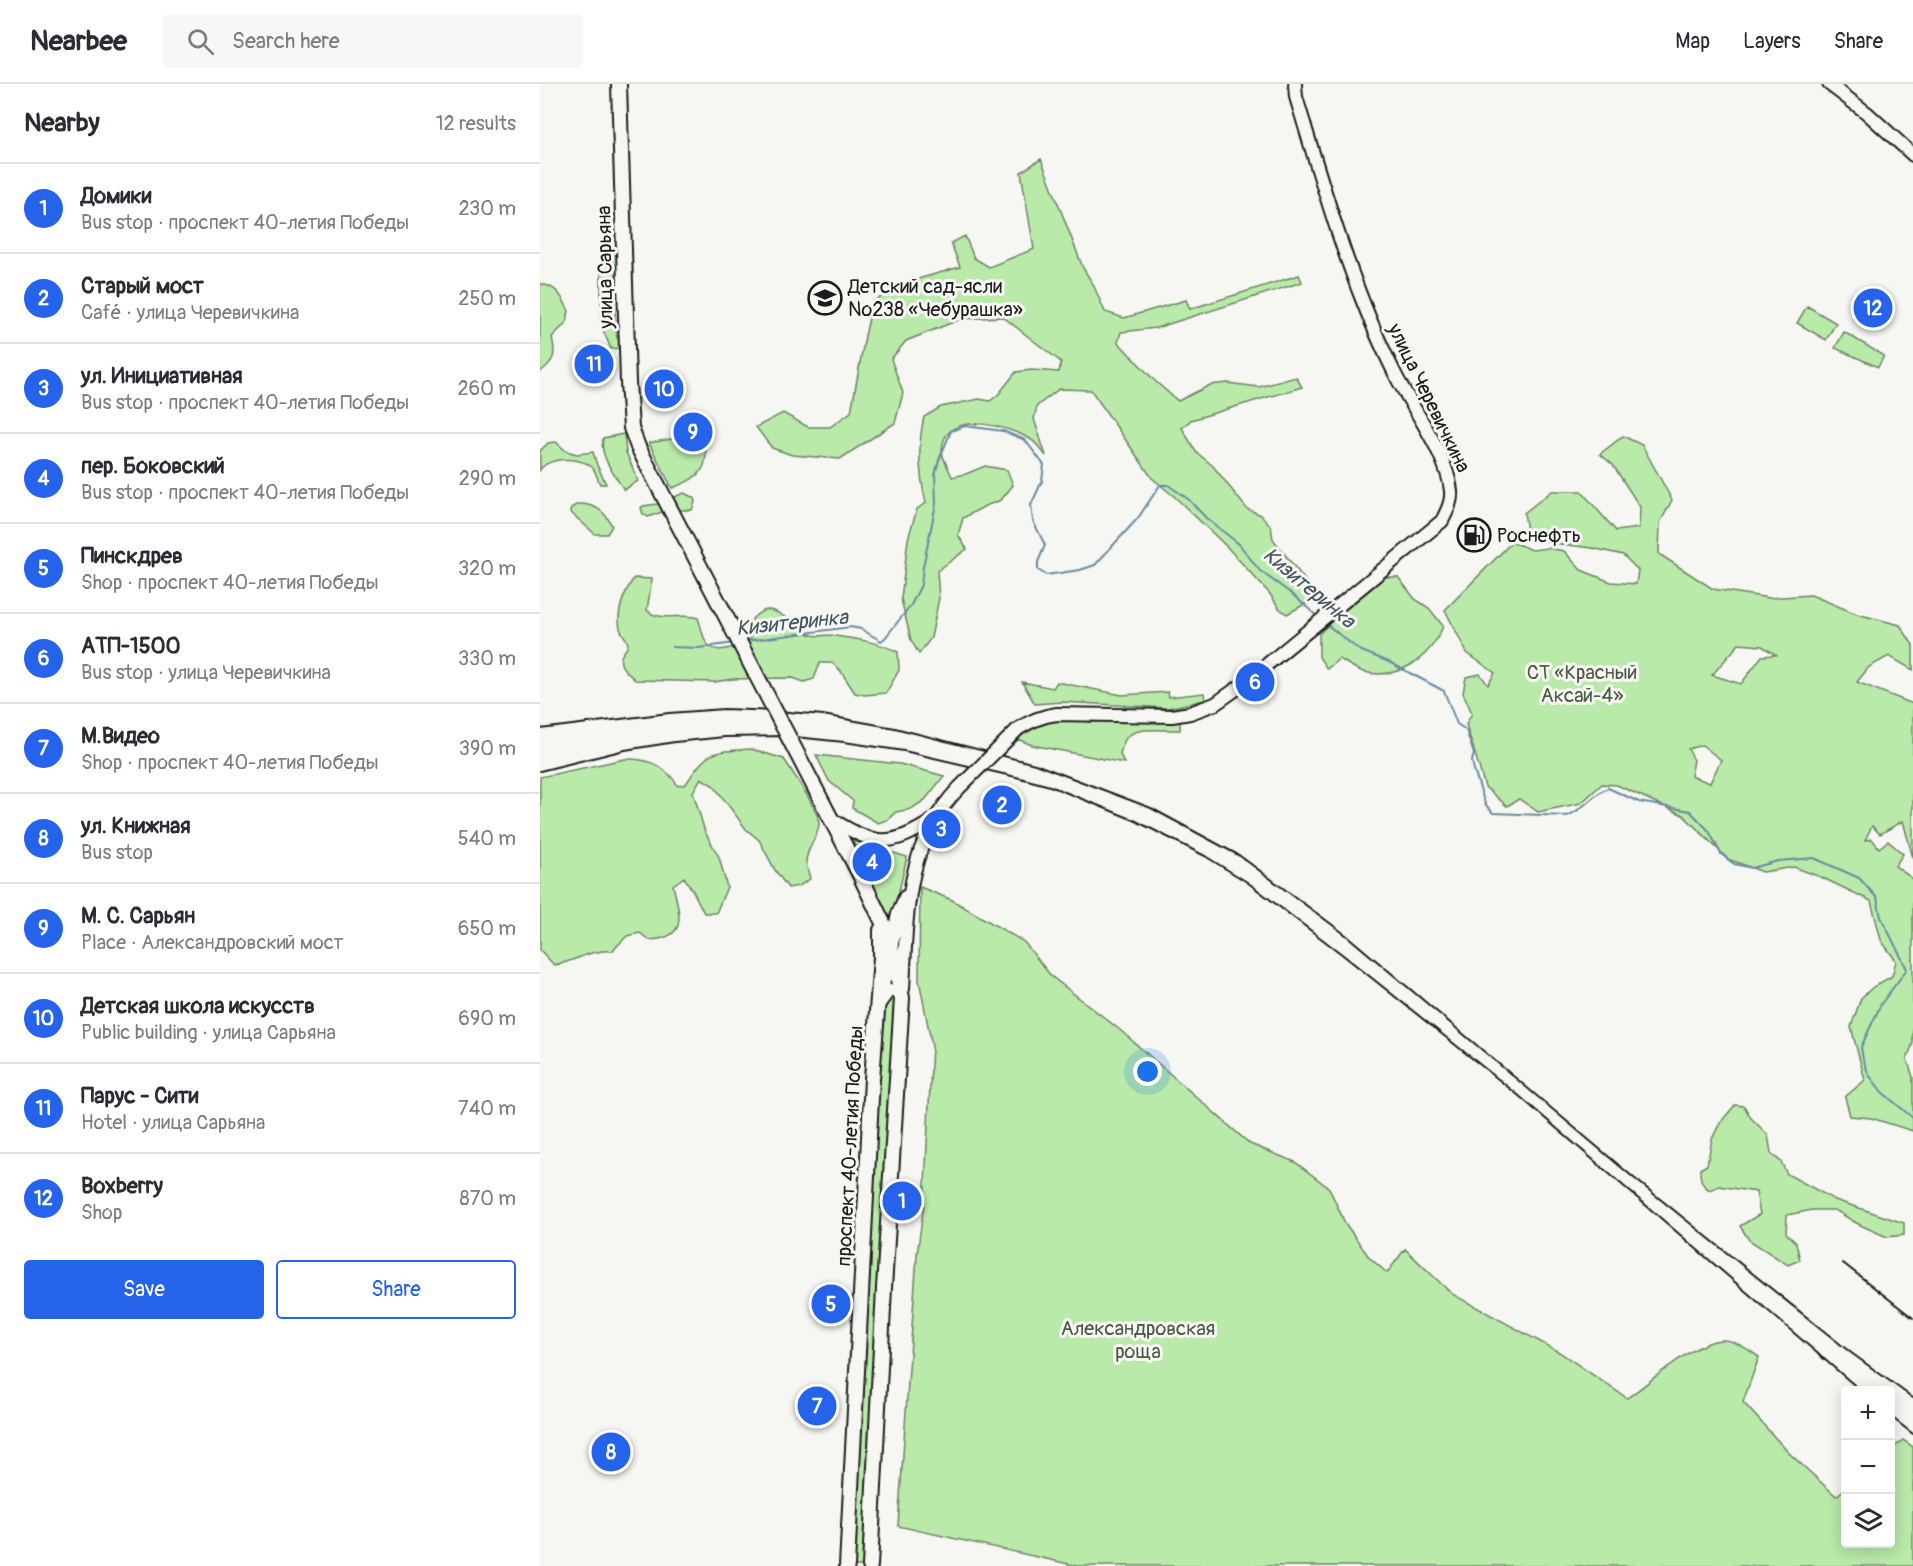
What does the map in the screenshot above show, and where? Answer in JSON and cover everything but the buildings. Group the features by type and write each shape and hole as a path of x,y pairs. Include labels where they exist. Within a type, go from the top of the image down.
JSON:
{"main road":[{"name":"улица Сарьяна","path":"620,84 631,428 638,447 833,820 880,917"},
{"name":"проспект 40-летия Победы","path":"870,1566 902,998 891,947 880,917"},
{"name":"проспект 40-летия Победы","path":"847,1566 881,957 880,917"}],"street":[{"name":"улица Черевичкина","path":"959,788 1018,729 1035,718 1057,714 1172,716 1190,713 1215,704 1258,672 1442,521 1450,507 1452,493 1450,483 1438,453 1404,393 1383,349 1345,257 1296,97 1295,84"},
{"path":"1829,84 1867,113 1913,155"},
{"name":"проспект 40-летия Победы","path":"902,998 912,873 923,842 935,820 959,788"},
{"path":"833,820 855,834 883,840 902,838 935,820"},
{"name":"проспект 40-летия Победы","path":"878,1009 898,914 910,885"},
{"path":"878,1009 889,990 898,992 902,998"}],"green space":[{"path":"1041,159 1083,268 1105,312 1124,318 1186,300 1190,309 1299,275 1302,282 1156,328 1121,332 1118,342 1155,381 1178,401 1210,385 1227,383 1259,387 1296,377 1302,387 1191,420 1182,428 1196,452 1213,466 1247,509 1261,515 1271,526 1273,539 1318,597 1287,614 1279,608 1270,594 1227,547 1152,478 1091,390 1059,389 1037,406 1034,419 1046,456 1030,439 1007,429 993,426 965,425 953,429 945,437 942,453 952,477 985,466 1007,470 1013,485 1001,500 963,518 958,535 967,549 937,571 939,598 931,638 919,654 911,640 901,599 908,539 917,509 926,503 920,460 920,439 924,417 941,407 979,399 990,401 998,395 1016,372 1032,370 1059,372 1061,362 1003,317 961,319 906,341 891,359 903,393 895,423 840,459 792,455 772,448 756,427 783,413 808,427 830,427 851,412 873,301 918,279 960,267 951,243 965,236 974,258 989,267 1034,249 1021,172"},
{"path":"618,248 619,284 613,285 617,338 621,338 621,348 611,349 601,325 601,260 610,250"},
{"path":"540,284 555,290 569,311 566,323 552,337 553,357 540,372"},
{"path":"1807,306 1836,323 1826,340 1797,323"},
{"path":"1844,332 1884,356 1878,367 1835,348"},
{"path":"624,434 626,452 638,481 624,490 609,466 602,445 603,438"},
{"path":"703,435 705,463 698,475 672,488 649,443"},
{"name":"СТ «Красный Аксай-4»","path":"1623,436 1642,445 1672,500 1660,523 1659,554 1713,589 1769,598 1811,595 1857,614 1900,625 1913,645 1913,670 1889,656 1869,667 1857,682 1913,704 1913,858 1903,821 1880,834 1872,826 1865,840 1872,839 1879,848 1888,841 1903,854 1895,866 1913,879 1913,1043 1907,1059 1913,1077 1913,1131 1871,1118 1850,1116 1845,1097 1865,1080 1851,1027 1861,998 1873,987 1892,976 1896,961 1881,940 1871,901 1794,867 1763,872 1728,859 1683,815 1617,785 1602,784 1581,803 1538,812 1519,799 1507,806 1485,787 1466,724 1472,713 1463,693 1466,677 1480,674 1488,685 1495,673 1467,653 1445,610 1512,542 1532,550 1548,548 1564,551 1581,570 1611,582 1636,584 1638,570 1623,555 1552,543 1528,536 1524,513 1552,491 1581,491 1616,531 1639,528 1640,507 1613,465 1600,454","holes":["1739,644 1762,646 1776,655 1762,656 1741,684 1712,675","1702,745 1721,760 1710,783 1691,776 1694,760 1688,749"]},
{"path":"556,442 566,451 577,454 593,452 606,484 600,484 590,466 576,460 551,462 540,470 540,451 548,443"},
{"path":"684,493 694,498 692,510 668,510 648,517 643,514 641,508 643,506 657,504"},
{"path":"578,504 590,505 603,512 612,526 607,534 595,534 570,512 571,508"},
{"path":"1385,577 1398,577 1415,599 1429,608 1443,626 1438,637 1422,657 1401,670 1377,674 1364,672 1339,659 1327,669 1319,657 1319,634"},
{"path":"634,578 652,579 647,610 664,617 692,616 698,618 706,642 714,649 725,649 747,643 752,635 752,619 761,612 770,610 783,615 812,635 832,635 859,640 898,652 899,670 886,693 865,695 855,693 840,670 832,663 820,663 814,679 804,682 793,678 732,679 715,682 635,680 621,665 621,657 628,645 619,622 622,602"},
{"path":"1022,682 1053,688 1057,682 1122,695 1168,692 1169,697 1204,693 1205,700 1168,708 1062,702 1035,704"},
{"path":"1068,718 1090,722 1134,720 1180,722 1180,730 1146,730 1133,733 1126,738 1122,747 1120,754 1124,763 1032,745 1012,737 1032,724"},
{"path":"751,749 784,759 815,811 819,825 806,861 810,879 799,886 788,888 775,870 759,840 746,829 714,786 701,778 693,792 705,832 719,857 727,887 716,913 704,913 684,877 673,885 679,922 671,934 649,940 640,933 627,936 612,951 597,952 554,965 540,950 540,777 634,759 662,768 678,786 686,784 706,758 719,752"},
{"path":"816,755 900,764 944,776 925,800 911,809 896,812 887,820 878,823 852,808 853,801 829,781"},
{"path":"854,841 907,857 891,925"},
{"name":"Александровская роща","path":"920,887 952,900 1024,942 1051,976 1120,1030 1250,1144 1295,1162 1329,1188 1345,1223 1369,1257 1387,1273 1405,1249 1452,1294 1559,1352 1627,1398 1685,1355 1710,1342 1731,1341 1759,1357 1743,1402 1789,1453 1836,1496 1841,1492 1841,1548 1895,1548 1895,1447 1903,1440 1913,1447 1913,1566 1078,1566 898,1526 917,1255 924,1204 932,1046 919,980"},
{"path":"890,995 895,998 896,1004 866,1566 852,1566 879,1043 887,998"},
{"path":"1735,1105 1744,1106 1751,1118 1768,1135 1771,1153 1781,1162 1787,1174 1835,1200 1904,1223 1904,1235 1887,1237 1858,1224 1835,1210 1812,1210 1787,1215 1786,1233 1796,1243 1800,1260 1788,1265 1749,1240 1740,1226 1760,1214 1756,1192 1719,1186 1710,1190 1703,1184 1700,1176 1700,1169 1707,1165 1712,1139 1720,1123"}],"waterway":[{"name":"Кизитеринка","path":"746,641 850,627 861,629 881,641 885,638 911,605 921,585 936,504 935,475 939,460 951,431 965,426 1003,431 1025,440 1044,465 1042,481 1031,505 1033,521 1045,545 1038,562 1038,570 1046,575 1080,570 1095,565 1138,518 1160,485 1168,485 1188,499 1206,518 1239,544 1260,571 1292,594 1319,618"},
{"name":"Кизитеринка","path":"1326,624 1359,650 1389,662 1444,691 1457,724 1466,730 1474,754 1472,761 1474,770 1485,804 1493,813 1567,816 1608,788 1639,802 1690,811 1709,831 1721,854 1734,864 1752,868 1778,861 1814,858 1859,878 1877,898 1881,917 1907,969 1881,1004 1861,1047 1863,1060 1869,1075 1882,1092 1913,1118"},
{"name":"Кизитеринка","path":"672,647 699,648 734,643"}],"railway":[{"path":"540,729 669,713 724,709 823,715 895,728 1035,764 1151,808 1240,856 1346,935 1634,1178 1850,1352 1913,1398"},
{"path":"540,771 625,750 675,742 725,737 785,736 904,751 1016,777 1050,786 1134,820 1205,856 1247,882 1343,955 1518,1095 1855,1386"},
{"path":"1843,1263 1913,1318"},
{"path":"1895,1420 1913,1434"}],"place":[{"name":"Детский сад-ясли №238 «Чебурашка»","path":"825,298"},
{"name":"Boxberry","path":"1873,308"},
{"name":"Парус - Сити","path":"594,364"},
{"name":"Детская школа искусств","path":"664,389"},
{"name":"М. С. Сарьян","path":"693,432"},
{"name":"Роснефть","path":"1474,535"},
{"name":"АТП-1500","path":"1255,682"},
{"name":"Старый мост","path":"1002,805"},
{"name":"ул. Инициативная","path":"941,829"},
{"name":"пер. Боковский","path":"872,862"},
{"name":"Домики","path":"902,1201"},
{"name":"Пинскдрев","path":"831,1304"},
{"name":"М.Видео","path":"817,1406"},
{"name":"ул. Книжная","path":"611,1452"}]}
